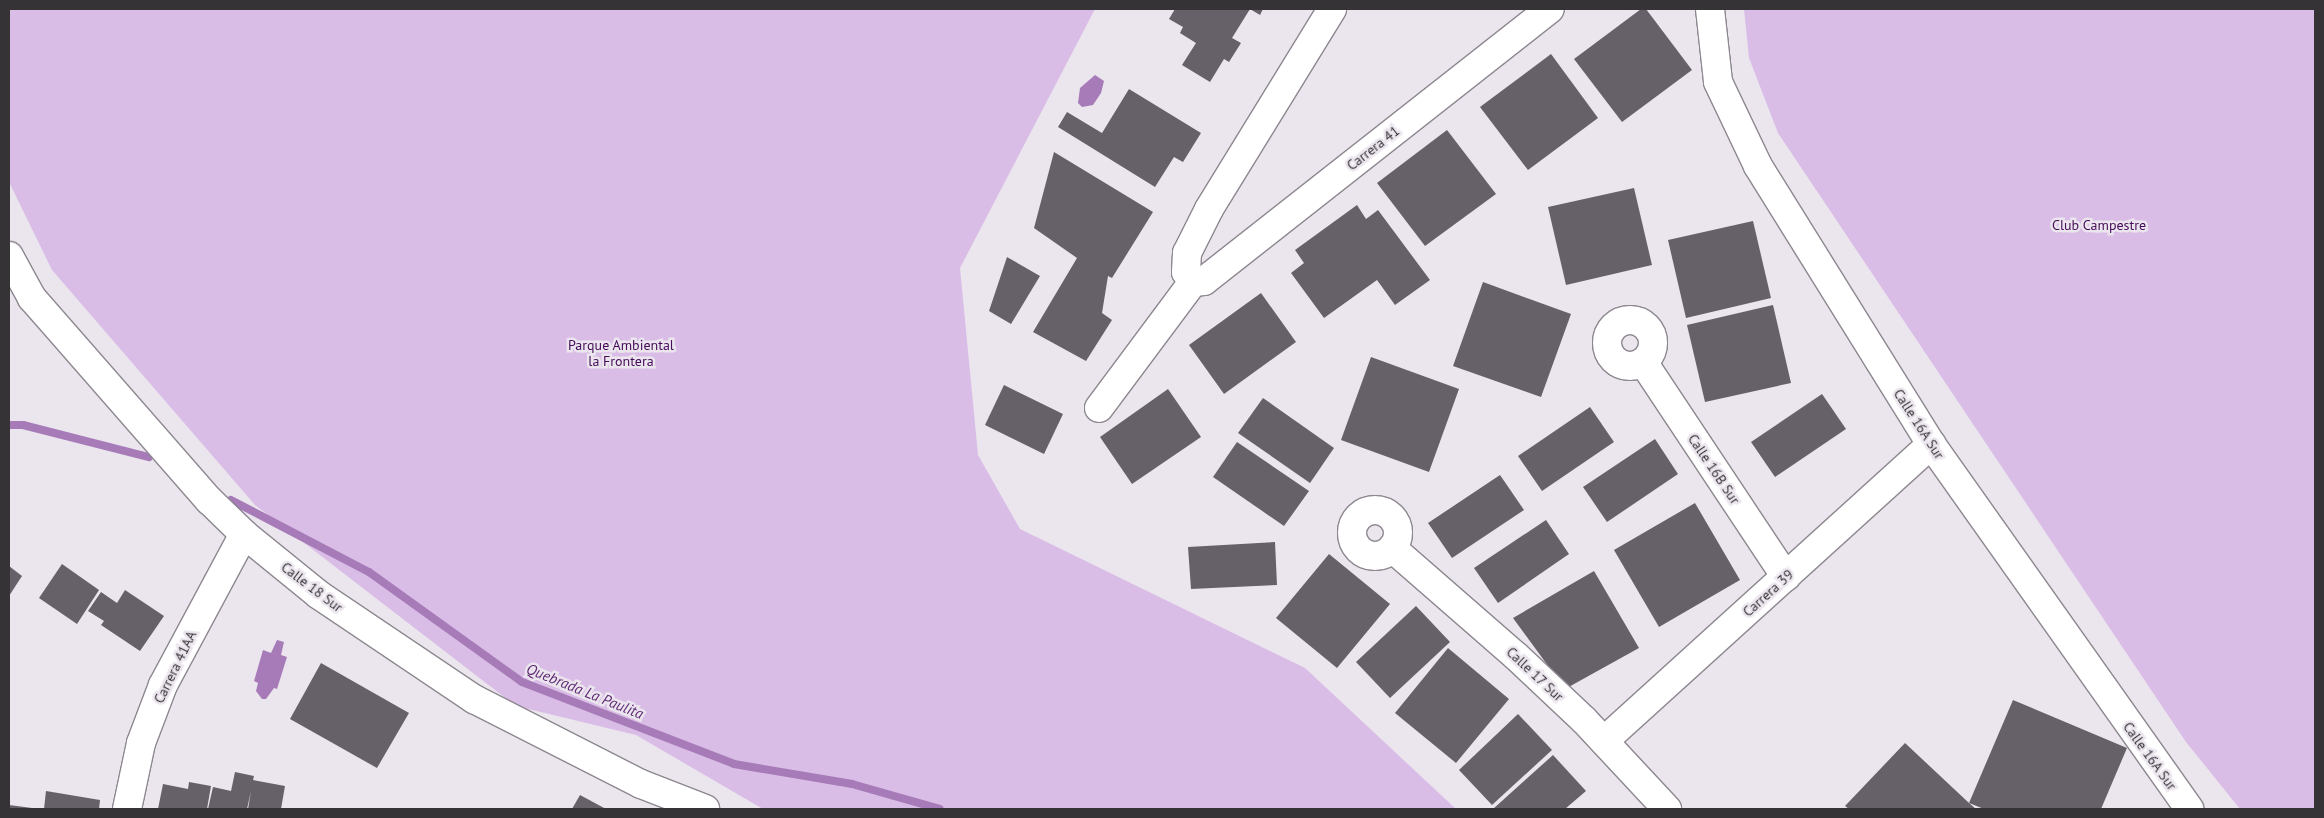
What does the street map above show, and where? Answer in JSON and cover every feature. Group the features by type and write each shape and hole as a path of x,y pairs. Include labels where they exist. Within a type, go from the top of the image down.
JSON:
{"street":[{"path":"1193,282 1186,272 1187,253 1209,209 1332,9"},
{"name":"Carrera 41","path":"1099,408 1193,282 1204,281 1550,9"},
{"name":"Calle 16A Sur","path":"1710,9 1718,82 1758,166 1931,444 2189,809"},
{"name":"Calle 18 Sur","path":"9,256 32,298 76,351 209,500 244,534 319,595 474,698 632,780 705,809"},
{"name":"Calle 16B Sur","path":"1643,362 1786,577"},
{"name":"Carrera 39","path":"1604,741 1931,444"},
{"name":"Carrera 41AA","path":"126,809 142,743 163,685 244,534"},
{"name":"Calle 17 Sur","path":"1392,548 1516,656 1604,741 1667,809"}],"green space":[{"name":"Parque Ambiental la Frontera","path":"9,9 1095,9 960,268 978,455 1020,529 1305,668 1456,809 763,809 636,735 516,706 255,505 52,270 9,182"},
{"name":"Club Campestre","path":"1744,9 2315,9 2315,809 2240,809 2186,742 1778,133 1749,58"}],"shaded area":[{"path":"1095,75 1104,81 1101,93 1093,105 1082,107 1078,103 1080,88"},
{"path":"277,640 284,642 281,655 287,657 277,689 274,688 266,699 262,699 256,691 258,683 254,681 263,650 271,653"}],"building":[{"path":"1175,9 1250,9 1232,38 1241,43 1229,62 1224,59 1210,82 1182,65 1196,43 1180,33 1183,27 1169,19"},
{"path":"1250,9 1263,9 1260,15"},
{"path":"1641,9 1646,9 1692,70 1622,122 1574,59"},
{"path":"1551,54 1598,118 1528,170 1480,107"},
{"path":"1129,89 1201,133 1183,162 1174,157 1155,187 1058,127 1067,112 1102,133"},
{"path":"1447,130 1496,194 1425,246 1377,183"},
{"path":"1054,152 1153,212 1112,278 1108,276 1102,313 1112,320 1086,361 1033,332 1077,258 1034,228"},
{"path":"1634,188 1652,265 1566,285 1548,207"},
{"path":"1357,205 1366,219 1378,210 1430,280 1395,305 1377,280 1324,318 1291,273 1304,263 1295,250"},
{"path":"1753,221 1771,298 1686,318 1668,240"},
{"path":"1007,257 1040,276 1011,324 989,311"},
{"path":"1483,282 1571,314 1541,397 1453,366"},
{"path":"1261,293 1296,342 1224,394 1189,345"},
{"path":"1773,305 1791,383 1705,402 1687,325"},
{"path":"1371,357 1459,389 1429,472 1341,440"},
{"path":"1004,385 1063,414 1044,454 985,425"},
{"path":"1168,389 1201,437 1132,484 1100,437"},
{"path":"1822,394 1846,429 1775,477 1751,442"},
{"path":"1263,398 1334,448 1310,483 1238,433"},
{"path":"1590,407 1614,442 1542,491 1518,456"},
{"path":"1655,439 1678,474 1607,522 1583,487"},
{"path":"1237,442 1309,491 1284,526 1213,477"},
{"path":"1500,475 1524,510 1452,558 1428,523"},
{"path":"1695,503 1740,580 1659,627 1614,550"},
{"path":"1546,520 1569,554 1498,603 1474,568"},
{"path":"1275,542 1277,585 1191,589 1188,547"},
{"path":"1329,554 1390,604 1337,668 1276,618"},
{"path":"62,564 99,590 77,624 39,598"},
{"path":"9,566 22,576 9,596"},
{"path":"1594,571 1639,648 1565,689 1513,618"},
{"path":"125,590 164,616 140,651 101,625 104,621 88,611 101,592 117,603"},
{"path":"1416,606 1450,642 1390,698 1356,662"},
{"path":"1448,648 1509,699 1456,763 1395,713"},
{"path":"321,663 409,713 377,768 290,719"},
{"path":"2013,700 2127,748 2101,809 1984,809 1969,803"},
{"path":"1518,714 1552,750 1492,805 1459,770"},
{"path":"1905,743 1976,809 1849,809 1845,806"},
{"path":"1553,755 1586,791 1565,809 1493,809"},
{"path":"235,772 254,776 253,780 285,786 281,809 248,809 251,791 247,809 208,809 213,787 231,791"},
{"path":"189,782 211,786 207,809 158,809 163,784 188,789"},
{"path":"46,791 100,800 99,809 44,809"},
{"path":"580,795 606,809 572,809"},
{"path":"9,805 32,808 32,809 9,809"}],"waterway":[{"name":"Quebrada La Paulita","path":"9,425 23,425 149,457"},
{"name":"Quebrada La Paulita","path":"231,500 369,572 522,682 734,764 852,784 940,809"}]}
